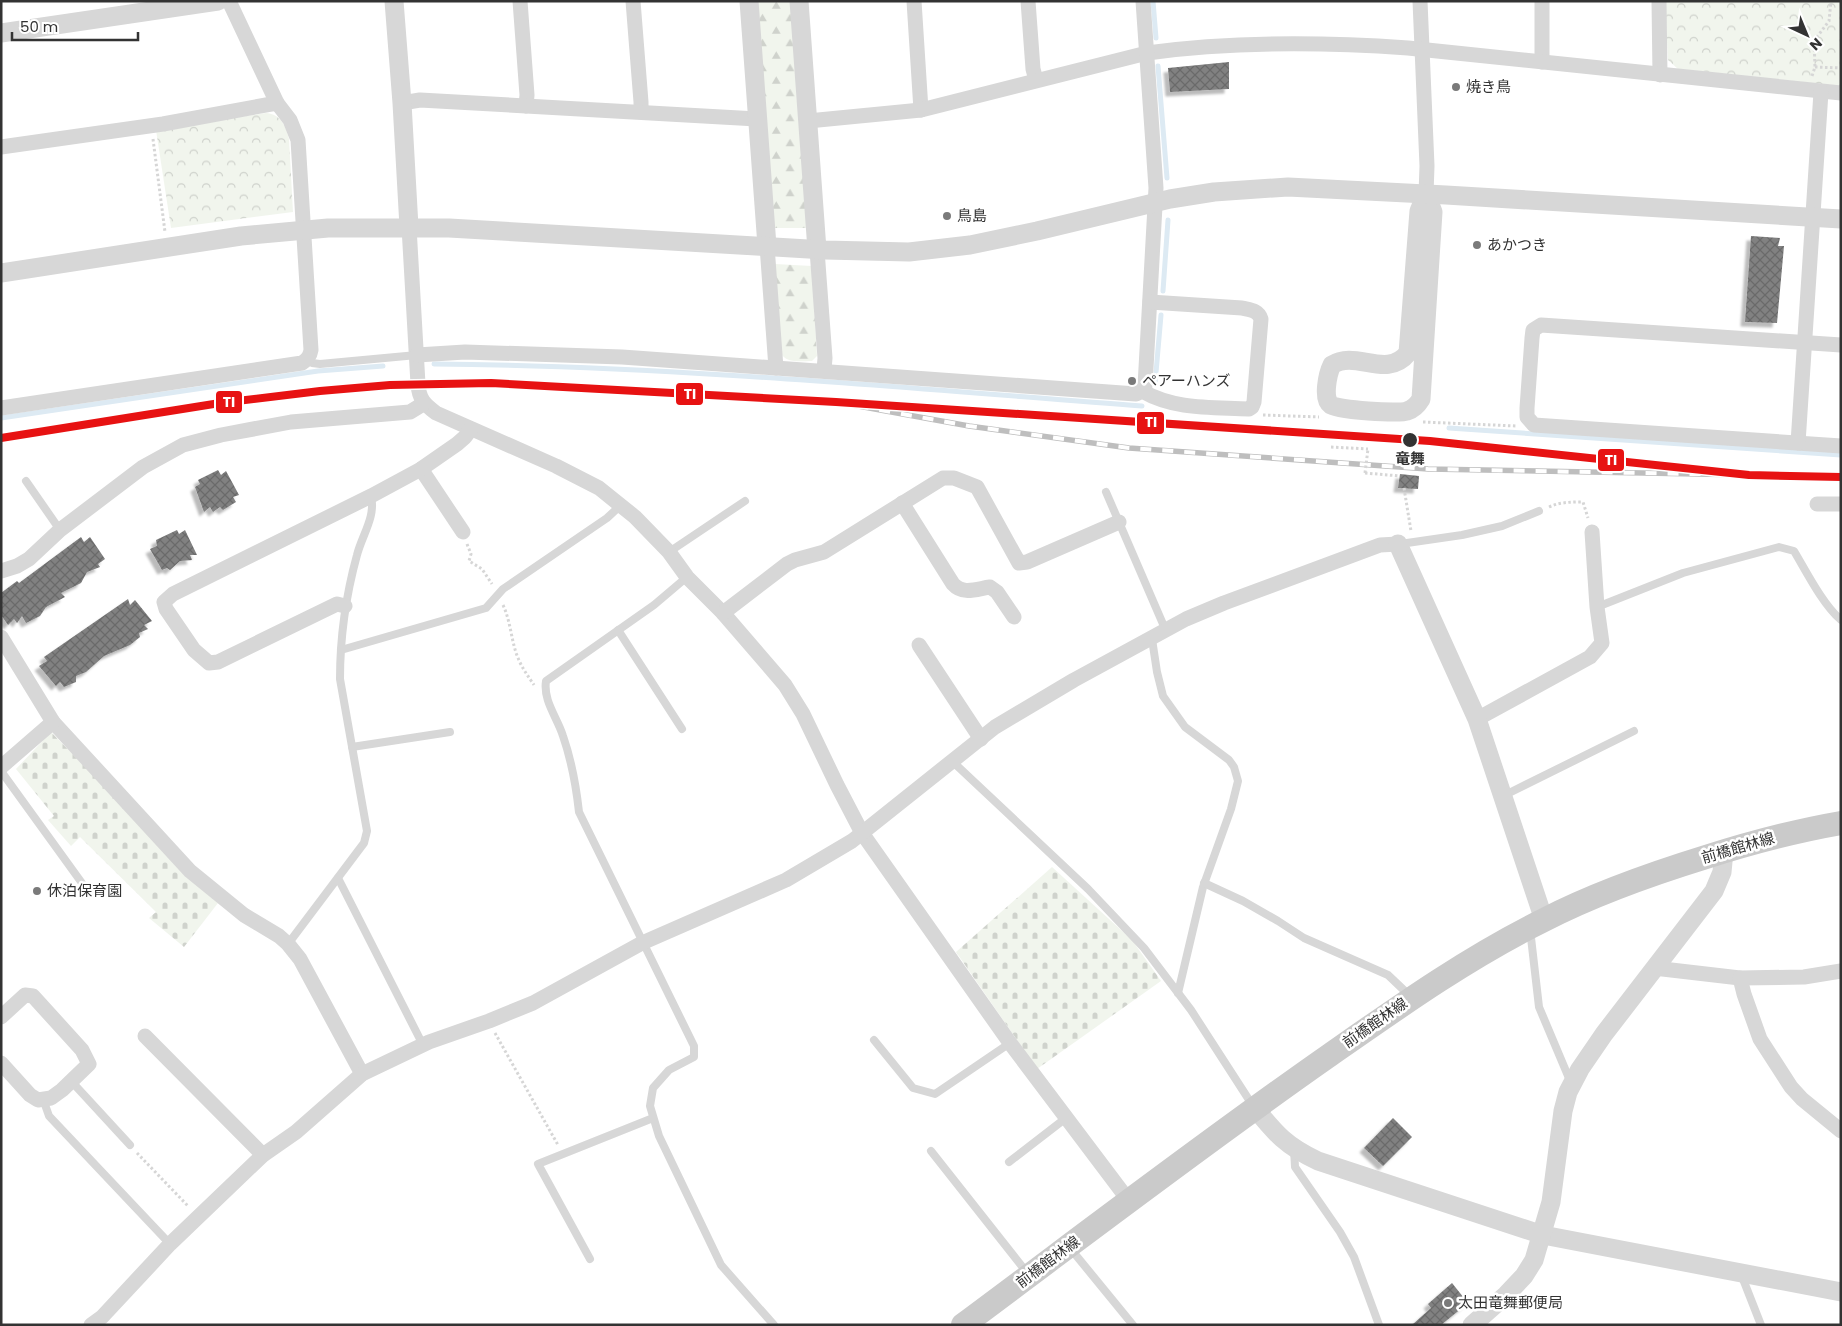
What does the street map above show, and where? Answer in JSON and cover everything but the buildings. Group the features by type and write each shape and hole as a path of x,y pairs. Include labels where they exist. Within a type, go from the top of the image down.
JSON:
{"main road":[{"name":"前橋館林線","path":"963,1325 1254,1107 1411,998 1537,924 1608,890 1659,871 1773,838 1841,823"}],"street":[{"path":"1,33 218,1"},
{"path":"1,408 302,362 307,359 311,350 298,140 290,120 277,103 229,1"},
{"path":"394,1 402,103 419,396 423,404 436,413 599,488 621,504 668,552 687,577 723,613 785,685 803,714 862,833 1010,1043 1129,1201"},
{"path":"520,1 527,95 526,106"},
{"path":"634,1 641,112"},
{"path":"749,1 776,368"},
{"path":"799,1 824,370"},
{"path":"914,1 921,110"},
{"path":"1028,1 1033,69 1036,80"},
{"path":"417,356 465,352 501,352 622,357 824,370 1136,394 1142,391 1145,386 1156,201 1143,1"},
{"path":"1420,1 1427,166 1426,194 1419,211 1408,353 1397,364 1379,365 1346,360 1338,361 1332,365 1327,387 1327,400 1331,406 1342,409 1406,412 1416,406 1421,399 1433,212 1426,194"},
{"path":"1542,1 1542,62"},
{"path":"1659,1 1660,75"},
{"path":"808,121 921,110 1147,54 1184,48 1247,44 1340,43 1422,49 1660,75 1816,88 1841,93"},
{"path":"1798,443 1814,217 1816,88"},
{"path":"402,103 420,100 757,119"},
{"path":"1,146 148,126 277,103"},
{"path":"1,273 241,236 303,230 409,227 817,250 909,252 970,245 1036,232 1156,201 1214,192 1288,187 1841,219"},
{"path":"1142,391 1154,397 1184,406 1249,409 1254,402 1261,319 1259,314 1253,310 1242,308 1150,302"},
{"path":"1841,345 1541,325 1534,330 1531,346 1527,417 1534,425 1841,446"},
{"path":"1,571 17,566 29,559 60,530 143,467 184,445 221,435 291,422 410,412 423,404"},
{"path":"346,606 337,604 218,662 209,663 194,650 166,609 164,602 173,594 371,496 420,469 466,437 471,429"},
{"path":"420,469 463,532"},
{"path":"723,613 787,564 794,560 824,552 943,478 954,478 977,487 1019,563 1026,562 1119,522"},
{"path":"902,503 953,584 958,589 966,591 990,587 998,592 1014,617"},
{"path":"1816,504 1841,504"},
{"path":"1477,719 1590,657 1602,643 1597,606 1592,532"},
{"path":"90,1325 102,1317 170,1244 263,1155 296,1132 362,1074 423,1044 533,1003 642,943 786,880 862,833 995,727 1066,685 1186,619 1380,545 1406,543 1477,719 1503,796 1537,924"},
{"path":"1,637 53,722 190,871 244,916 279,936 288,944 300,959 362,1074"},
{"path":"919,645 981,738"},
{"path":"1,769 53,722"},
{"path":"1472,1325 1506,1295 1524,1276 1534,1260 1543,1235 1550,1202 1563,1111 1572,1084 1580,1068 1714,891 1722,872 1724,851"},
{"path":"1654,968 1740,978 1804,977 1841,971"},
{"path":"1740,978 1760,1039 1791,1087 1802,1099 1841,1131"},
{"path":"1,1017 25,995 33,996 82,1050 89,1064 72,1082 51,1098 38,1100 30,1095 1,1063"},
{"path":"145,1036 263,1155"},
{"path":"1254,1107 1275,1134 1294,1149 1318,1161 1543,1235 1841,1292"}],"lane":[{"path":"307,359 312,363 320,364 417,356"},
{"path":"26,481 60,530"},
{"path":"1106,492 1166,631"},
{"path":"288,944 364,843 367,831 340,679 346,606 357,554 371,517 373,504 371,496"},
{"path":"668,552 746,500"},
{"path":"341,650 486,608 504,589 606,518 621,504"},
{"path":"1406,543 1470,534 1502,526 1539,511"},
{"path":"1597,606 1683,573 1779,547 1794,551 1819,592 1841,620"},
{"path":"687,577 654,605 546,681 544,692 563,733 576,779 579,812 694,1046 694,1057 669,1070 652,1088 650,1106 659,1136 721,1265 774,1325"},
{"path":"618,630 682,730"},
{"path":"1152,639 1163,696 1185,727 1229,760 1234,767 1238,782 1231,810 1204,883 1178,993"},
{"path":"1503,796 1634,731"},
{"path":"352,747 450,732"},
{"path":"952,761 1088,889 1144,948 1178,993 1254,1107"},
{"path":"1,769 87,890"},
{"path":"338,878 423,1044"},
{"path":"1204,883 1251,906 1310,942 1388,974 1411,998"},
{"path":"1537,924 1539,1006 1572,1084"},
{"path":"874,1040 913,1088 935,1094 1010,1043"},
{"path":"72,1082 130,1145"},
{"path":"43,1100 49,1116 170,1244"},
{"path":"590,1259 538,1164 653,1118"},
{"path":"1009,1162 1066,1118"},
{"path":"1294,1149 1295,1167 1340,1232 1354,1256 1379,1325"},
{"path":"931,1151 1029,1276"},
{"path":"1069,1246 1132,1325"},
{"path":"1741,1273 1761,1325"}],"path":[{"path":"1816,88 1814,41 1828,21 1831,1"},
{"path":"1815,67 1841,68"},
{"path":"148,126 152,136 165,233"},
{"path":"1252,407 1263,416 1321,417"},
{"path":"1420,422 1534,425"},
{"path":"1331,447 1368,449 1365,473 1400,476"},
{"path":"1404,488 1406,543"},
{"path":"1539,511 1557,504 1583,502 1592,532"},
{"path":"463,532 471,554 469,561 482,569 498,594 507,613 517,656 524,670 537,689 544,692"},
{"path":"489,1021 564,1154"},
{"path":"130,1145 198,1217"}],"green space":[{"path":"755,1 792,1 810,228 772,228"},
{"path":"1665,1 1841,1 1841,86 1678,69 1668,60"},
{"path":"266,113 276,116 282,122 289,139 293,212 171,228 156,130"},
{"path":"775,264 812,266 817,356 812,361 786,359 781,353"},
{"path":"51,732 218,903 184,947 149,918 156,912 80,837 71,846 48,820 54,816 16,769"},
{"path":"1052,867 1132,940 1161,981 1037,1069 956,952"}],"waterway":[{"path":"1153,1 1156,38"},
{"path":"1158,66 1167,178"},
{"path":"1163,291 1168,220"},
{"path":"1155,384 1161,315"},
{"path":"434,364 700,373 1142,406"},
{"path":"1,418 318,371 383,366"},
{"path":"1449,428 1841,455"}],"railway":[{"path":"836,402 969,426 1129,448 1428,469 1749,475"}],"transit line":[{"name":"TI","path":"1,438 220,403 320,391 390,385 491,383 836,402 1430,441 1749,475 1841,477"}],"place":[{"name":"焼き鳥","path":"1456,87"},
{"name":"鳥島","path":"947,216"},
{"name":"あかつき","path":"1477,245"},
{"name":"ペアーハンズ","path":"1132,381"},
{"name":"竜舞","path":"1410,440"},
{"name":"休泊保育園","path":"37,891"},
{"name":"太田竜舞郵便局","path":"1448,1303"}]}
